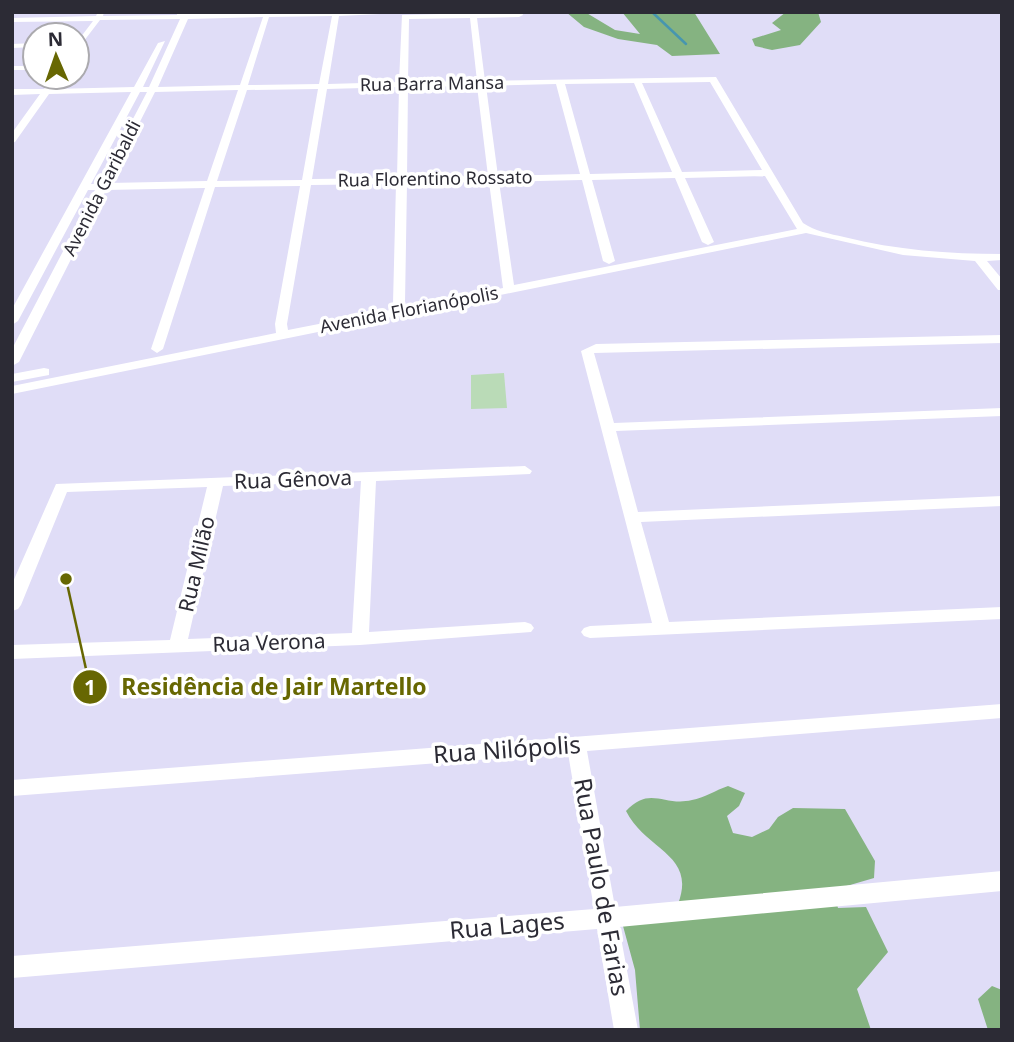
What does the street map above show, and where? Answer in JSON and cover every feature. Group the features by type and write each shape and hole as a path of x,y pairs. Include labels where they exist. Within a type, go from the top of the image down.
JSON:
{"street":[{"path":"33,20 39,12"},
{"path":"180,16 266,18 418,12"},
{"path":"12,20 99,16 473,16 518,12"},
{"path":"282,329 335,15"},
{"name":"Avenida Garibaldi","path":"12,362 152,90 180,16"},
{"name":"Avenida Garibaldi","path":"12,321 180,16"},
{"path":"473,16 508,286"},
{"path":"399,303 405,17"},
{"path":"157,349 266,18"},
{"name":"Rua Barra Mansa","path":"138,90 713,79 767,173"},
{"path":"637,80 708,242"},
{"path":"560,82 609,261"},
{"path":"91,91 138,90"},
{"path":"12,92 47,91"},
{"path":"12,140 47,91"},
{"path":"12,119 29,118"},
{"path":"767,173 803,227 888,251 947,258 1002,257"},
{"name":"Rua Florentino Rossato","path":"85,187 767,173"},
{"name":"Avenida Florianópolis","path":"12,390 399,303 508,286 609,261 803,227"},
{"name":"Avenida Florianópolis","path":"12,378 508,286 803,227"},
{"path":"978,257 1002,287"},
{"path":"662,627 587,352 596,348 1002,339"},
{"path":"609,427 1002,412"},
{"name":"Rua Gênova","path":"19,570 61,487 525,471"},
{"path":"360,639 369,477"},
{"name":"Rua Milão","path":"177,647 216,482"},
{"path":"632,517 1002,501"},
{"path":"12,605 19,570"},
{"path":"590,632 1002,613"},
{"name":"Rua Verona","path":"12,652 360,639 525,628"},
{"name":"Rua Nilópolis","path":"12,788 1002,711"},
{"name":"Rua Paulo de Farias","path":"576,745 625,1030"},
{"name":"Rua Lages","path":"12,967 606,918 1002,881"}],"green space":[{"path":"566,12 585,12 615,30 640,34 622,12 694,12 720,54 672,56 657,45 618,39 584,27"},
{"path":"786,12 818,12 821,22 800,45 772,50 755,46 752,39 781,30 772,23"},
{"path":"504,373 507,408 471,409 471,375"},
{"path":"728,786 745,793 739,806 727,816 733,833 752,837 769,829 778,817 793,808 845,809 875,861 874,878 833,890 838,908 866,907 888,952 857,989 871,1030 640,1030 635,970 623,926 678,904 682,887 681,874 675,863 645,835 626,811 643,799 692,800"},
{"path":"992,986 1002,990 1002,1030 988,1030 978,999"}],"waterway":[{"path":"652,12 686,44"}],"place":[{"name":"Residência de Jair Martello","path":"66,579"}]}
